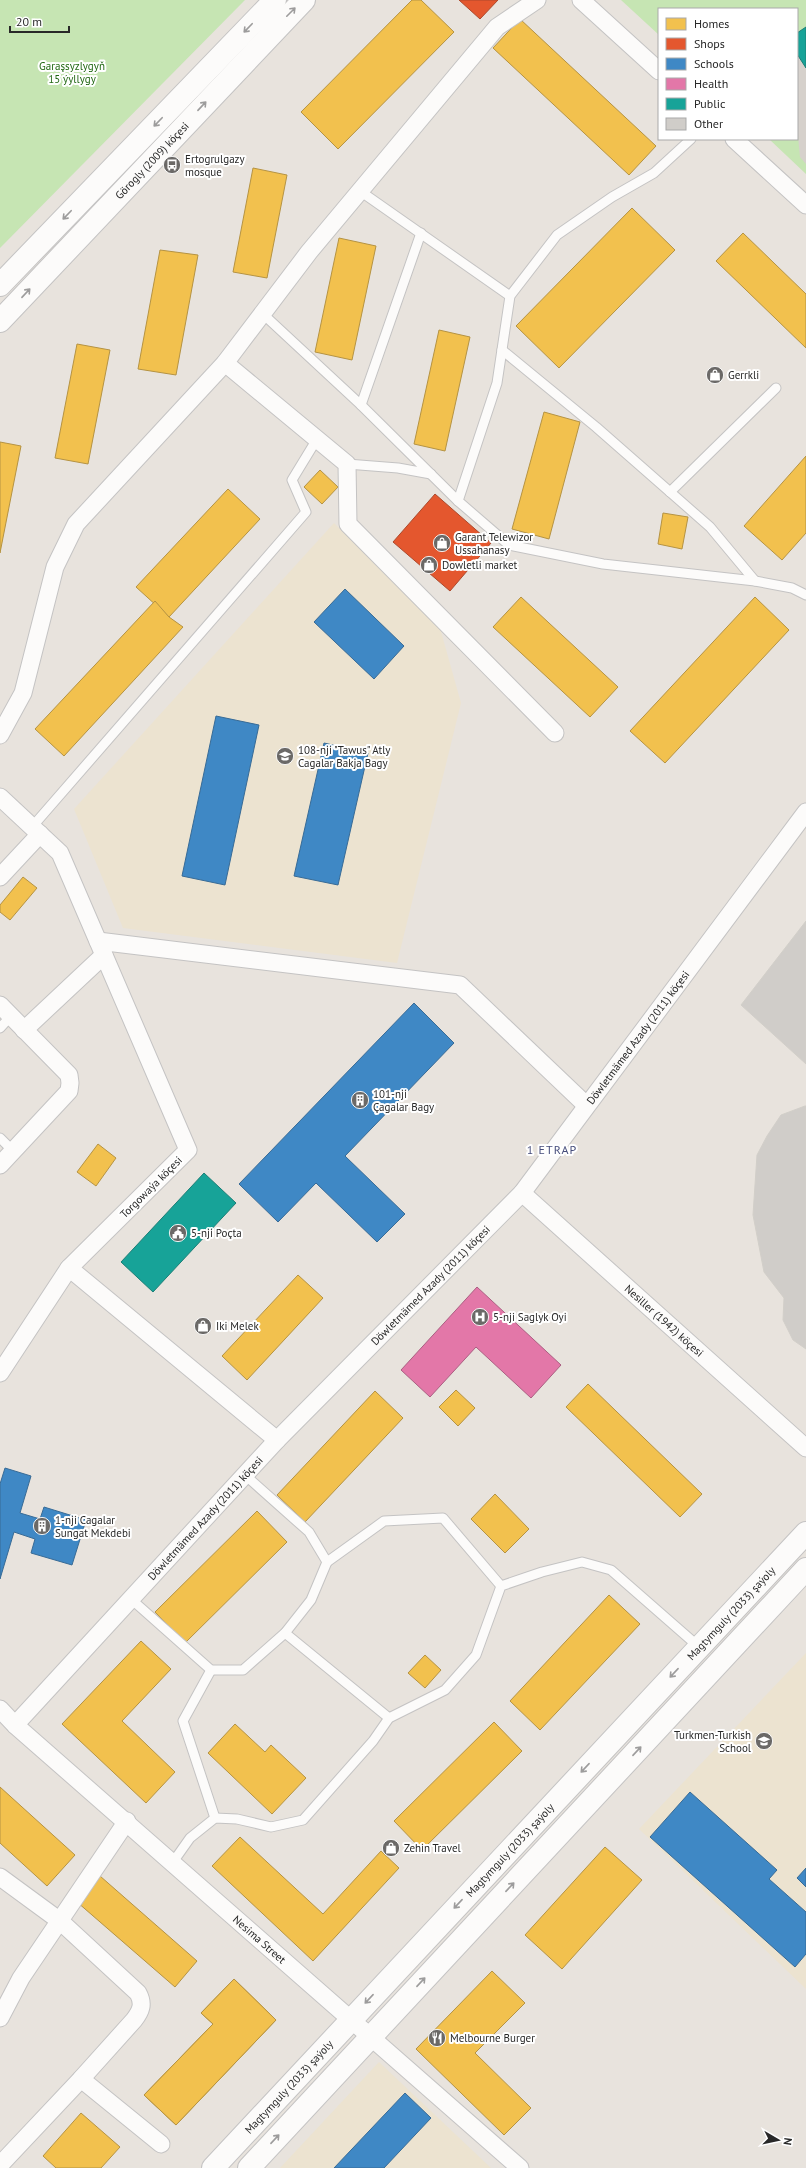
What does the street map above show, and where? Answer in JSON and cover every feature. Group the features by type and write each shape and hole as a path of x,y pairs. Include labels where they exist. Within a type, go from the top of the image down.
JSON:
{"main road":[{"name":"Görogly (2009) köçesi","path":"0,285 275,0"},
{"name":"Görogly (2009) köçesi","path":"0,321 304,0"},
{"name":"Magtymguly (2033) şaýoly","path":"213,2168 806,1532"},
{"path":"249,2168 806,1569"}],"street":[{"path":"0,735 23,693 55,567 76,524 225,363 309,252 497,27 537,0"},
{"path":"581,0 658,70"},
{"path":"735,140 806,205"},
{"path":"225,363 347,464 348,524 555,733"},
{"name":"Torgowaýa köçesi","path":"0,797 60,853 188,1150 69,1268"},
{"name":"Döwletmämed Azady (2011) köçesi","path":"15,1724 277,1440 522,1193 586,1105 806,812"},
{"path":"0,877 36,830"},
{"path":"24,1030 101,948 460,985 586,1105"},
{"path":"0,1165 69,1091 70,1083 69,1075 24,1030 4,1017"},
{"name":"Nesiller (1942) köçesi","path":"522,1193 806,1448"},
{"path":"0,1373 69,1268 277,1440"},
{"name":"Nesima Street","path":"0,1709 15,1724 520,2168"},
{"path":"0,2018 21,1978 127,1821"},
{"path":"0,1877 60,1920 138,1993 142,2000 141,2011 138,2016 0,2165"},
{"path":"81,2079 161,2144"}],"lane":[{"path":"458,501 497,383 510,296 557,235 612,197 654,173 690,140"},
{"path":"360,191 510,296"},
{"path":"361,405 421,233"},
{"path":"263,314 361,405 458,501 509,545 602,564 755,581 792,588 806,595"},
{"path":"502,350 596,427 710,527 755,581"},
{"path":"670,492 776,388"},
{"path":"36,830 306,512 292,480 317,440"},
{"path":"347,464 398,468 431,474"},
{"path":"0,1138 13,1151"},
{"path":"245,1475 309,1532 327,1562"},
{"path":"131,1599 211,1670 243,1670 285,1633 311,1600 327,1562 384,1521 443,1518 501,1586"},
{"path":"501,1586 542,1572 582,1562 611,1570 699,1647"},
{"path":"173,1862 190,1838 215,1818 237,1819 271,1827 303,1820 373,1741 389,1718 445,1690 476,1655 501,1586"},
{"path":"285,1633 389,1718"},
{"path":"211,1670 183,1720 215,1818"}],"shaded area":[{"path":"798,56 806,68 806,164 800,157 798,136"},
{"name":"108-nji \"Tawus\" Atly Cagalar Bakja Bagy","path":"334,523 440,628 461,703 397,963 123,928 74,809"},
{"name":"Turkmen-Turkish School","path":"806,1653 806,1989 639,1829"},
{"path":"379,2062 491,2168 280,2168"}],"green space":[{"name":"Garaşsyzlygyň 15 ýyllygy","path":"0,0 245,0 0,248"},
{"path":"621,0 806,0 806,27 798,32 798,8 658,8 658,34"},
{"path":"798,56 806,68 806,174 770,140 798,140"}],"building: Homes":[{"path":"412,0 421,0 454,32 338,149 301,112"},
{"path":"520,19 656,146 629,175 493,48"},
{"path":"253,168 287,175 267,278 233,272"},
{"path":"632,208 675,250 559,368 516,326"},
{"path":"743,233 806,294 806,348 716,261"},
{"path":"339,238 376,246 352,360 315,352"},
{"path":"160,250 198,255 176,375 138,369"},
{"path":"439,330 470,337 445,451 414,444"},
{"path":"77,344 110,350 88,464 55,458"},
{"path":"544,412 580,422 549,539 512,529"},
{"path":"0,442 21,446 0,553"},
{"path":"806,456 806,533 782,560 744,526"},
{"path":"320,470 338,487 322,504 304,487"},
{"path":"228,489 260,519 169,617 136,587"},
{"path":"663,513 688,517 682,549 658,544"},
{"path":"521,597 618,687 590,717 493,627"},
{"path":"755,597 789,630 665,763 630,731"},
{"path":"155,601 169,617 183,627 64,756 35,729"},
{"path":"23,877 37,888 10,920 0,912 0,905"},
{"path":"98,1144 116,1158 96,1186 77,1172"},
{"path":"298,1275 323,1298 247,1380 222,1356"},
{"path":"588,1384 702,1494 680,1517 566,1407"},
{"path":"456,1390 475,1408 458,1426 439,1407"},
{"path":"375,1391 403,1418 305,1522 277,1495"},
{"path":"495,1494 529,1529 505,1553 471,1519"},
{"path":"257,1511 287,1542 185,1643 155,1612"},
{"path":"609,1595 640,1624 540,1730 510,1701"},
{"path":"141,1641 171,1669 122,1721 175,1772 146,1803 62,1724"},
{"path":"425,1655 441,1670 425,1688 408,1673"},
{"path":"494,1722 522,1751 422,1850 394,1821"},
{"path":"235,1724 265,1752 271,1745 306,1778 272,1814 208,1753"},
{"path":"0,1787 75,1855 47,1886 0,1843"},
{"path":"240,1837 323,1914 381,1851 399,1868 313,1961 212,1866"},
{"path":"605,1847 642,1880 562,1969 525,1935"},
{"path":"100,1876 197,1961 175,1987 77,1902"},
{"path":"492,1971 525,2003 475,2053 531,2108 504,2135 416,2049"},
{"path":"234,1979 276,2020 176,2125 144,2095 213,2024 201,2013"},
{"path":"234,1979 276,2020 176,2125 144,2095 213,2024 201,2013"},
{"path":"81,2113 120,2147 101,2168 56,2168 43,2156"}],"building: Shops":[{"path":"459,0 498,0 480,19"},
{"name":"Garant Telewizor Ussahanasy","path":"435,494 491,543 450,591 393,542"}],"building: Schools":[{"path":"345,589 404,646 374,679 314,622"},
{"path":"216,716 259,725 225,885 182,876"},
{"path":"324,743 368,753 338,885 294,876"},
{"name":"101-nji Çagalar Bagy","path":"414,1003 454,1043 345,1156 405,1214 377,1242 316,1183 278,1222 239,1184"},
{"name":"1-nji Cagalar Sungat Mekdebi","path":"5,1468 31,1476 20,1513 40,1519 44,1507 86,1520 72,1565 31,1553 35,1539 14,1532 0,1579 0,1484"},
{"path":"690,1792 777,1870 769,1879 806,1912 806,1954 795,1967 650,1837"},
{"path":"806,1868 806,1887 797,1878"},
{"path":"405,2093 431,2118 384,2168 334,2168"}],"building: Health":[{"name":"5-nji Saglyk Oyi","path":"477,1287 561,1365 531,1398 476,1347 430,1397 401,1370"}],"building: Public":[{"path":"806,27 806,68 798,56 798,32"},
{"name":"5-nji Poçta","path":"204,1173 236,1203 153,1292 121,1262"}],"building: Other":[{"path":"806,921 806,1064 741,1005"},
{"path":"805,1106 806,1349 793,1340 783,1320 784,1298 764,1272 753,1215 757,1155 767,1136 781,1115"}],"place":[{"name":"Ertogrulgazy mosque","path":"172,165"},
{"name":"Gerrkli","path":"715,375"},
{"name":"Garant Telewizor Ussahanasy","path":"442,543"},
{"name":"Dowletli market","path":"429,565"},
{"name":"108-nji \"Tawus\" Atly Cagalar Bakja Bagy","path":"285,756"},
{"name":"101-nji Çagalar Bagy","path":"360,1100"},
{"name":"5-nji Poçta","path":"178,1233"},
{"name":"5-nji Saglyk Oyi","path":"480,1317"},
{"name":"Iki Melek","path":"203,1326"},
{"name":"1-nji Cagalar Sungat Mekdebi","path":"42,1526"},
{"name":"Turkmen-Turkish School","path":"764,1741"},
{"name":"Zehin Travel","path":"391,1848"},
{"name":"Melbourne Burger","path":"437,2038"}],"district":[{"name":"1 ETRAP","path":"552,1150"}]}
